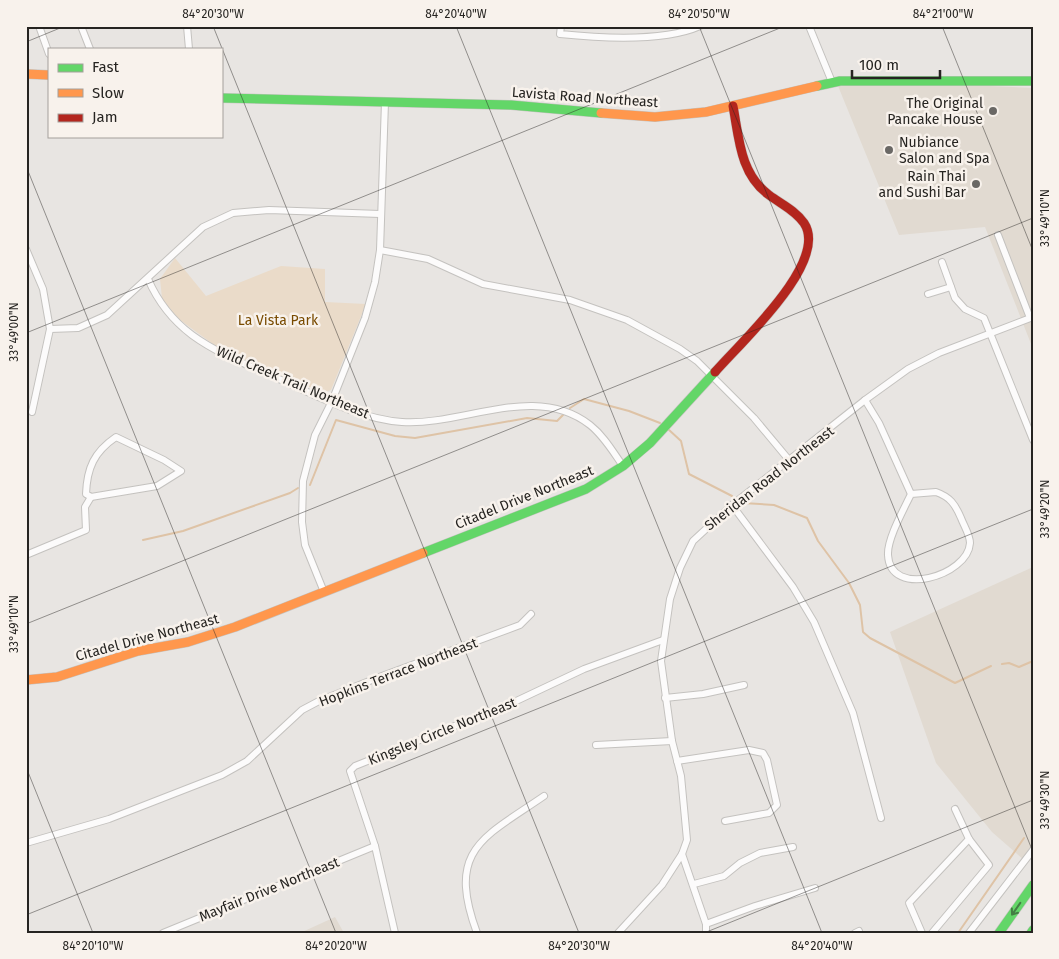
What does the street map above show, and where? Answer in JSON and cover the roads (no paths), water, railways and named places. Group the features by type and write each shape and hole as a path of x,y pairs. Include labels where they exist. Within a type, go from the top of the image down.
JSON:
{"main road":[{"path":"26,74 48,75"},
{"name":"Lavista Road Northeast","path":"222,98 511,105 644,117 688,115 832,82 876,79 1033,81"},
{"name":"Citadel Drive Northeast","path":"26,680 57,677 138,651 188,642 235,627 586,489 623,466 650,444 785,294 805,261 809,243 807,228 800,218 767,194 751,178 744,160 733,106"},
{"path":"999,933 1033,885"}],"street":[{"path":"38,26 48,51"},
{"path":"81,26 90,48"},
{"path":"187,26 189,48"},
{"path":"561,26 560,34 598,38 659,35 700,26"},
{"path":"809,26 832,82"},
{"path":"324,592 305,545 302,522 303,481 315,435 332,401 365,318 380,250 385,102"},
{"path":"50,329 78,328 97,320 148,280 203,227 233,213 269,210 380,214"},
{"path":"998,235 1032,318"},
{"path":"26,249 43,289 50,329 32,412"},
{"path":"380,250 428,259 456,274 483,284 570,300 627,320 680,348 754,418 788,460"},
{"path":"942,262 955,298 965,309 984,318 1033,440"},
{"name":"Wild Creek Trail Northeast","path":"148,280 163,308 192,335 210,347 239,362 332,401 374,416 402,422 434,421 528,405 554,406 590,425 602,437 623,466"},
{"path":"928,294 951,287"},
{"name":"Sheridan Road Northeast","path":"618,933 662,885 682,854 686,840 677,761 665,698 661,661 670,599 680,568 693,540 702,530 788,460 908,369 930,357 1032,318"},
{"path":"865,400 879,423 911,494 891,541 888,556 896,573 913,580 926,579 956,566 968,551 970,544 966,530 951,499 936,492 911,494"},
{"path":"26,555 86,530 85,507 91,497 92,495 157,486 181,471 164,460 116,437 102,446 87,474 86,494 91,497"},
{"path":"732,505 793,587 814,622 853,713 881,818"},
{"name":"Hopkins Terrace Northeast","path":"26,843 109,819 222,775 253,756 302,710 382,676 520,625 531,614"},
{"name":"Kingsley Circle Northeast","path":"395,933 375,846 350,771 355,766 503,707 584,669 663,640"},
{"path":"665,698 703,694 744,685"},
{"path":"596,745 672,741"},
{"path":"677,761 749,750 763,754 767,760 777,805 768,813 725,821"},
{"path":"477,933 467,884 467,864 473,851 481,840 544,796"},
{"path":"932,933 989,866 969,839 955,809"},
{"path":"922,933 908,903 969,839"},
{"name":"Mayfair Drive Northeast","path":"163,933 375,846"},
{"path":"694,884 724,876 740,863 760,853 793,847"},
{"path":"969,933 1033,850"},
{"path":"682,854 694,884 706,924 706,933"},
{"path":"706,924 755,906 815,888"}],"waterway":[{"path":"570,408 584,399 629,411 660,423"},
{"path":"310,485 336,420 395,436 415,438 527,418 557,421 563,415"},
{"path":"668,429 681,441 689,474 732,496"},
{"path":"143,540 183,531 290,493 298,488"},
{"path":"743,503 774,505 807,518 818,541 849,583 860,605 863,632 870,638 955,683 991,666"},
{"path":"1002,664 1009,663 1019,667 1033,661"},
{"path":"958,933 1024,838"}],"place":[{"name":"The Original Pancake House","path":"993,111"},
{"name":"Nubiance Salon and Spa","path":"889,150"},
{"name":"Rain Thai and Sushi Bar","path":"976,184"}],"park label":[{"name":"La Vista Park","path":"278,320"}]}
